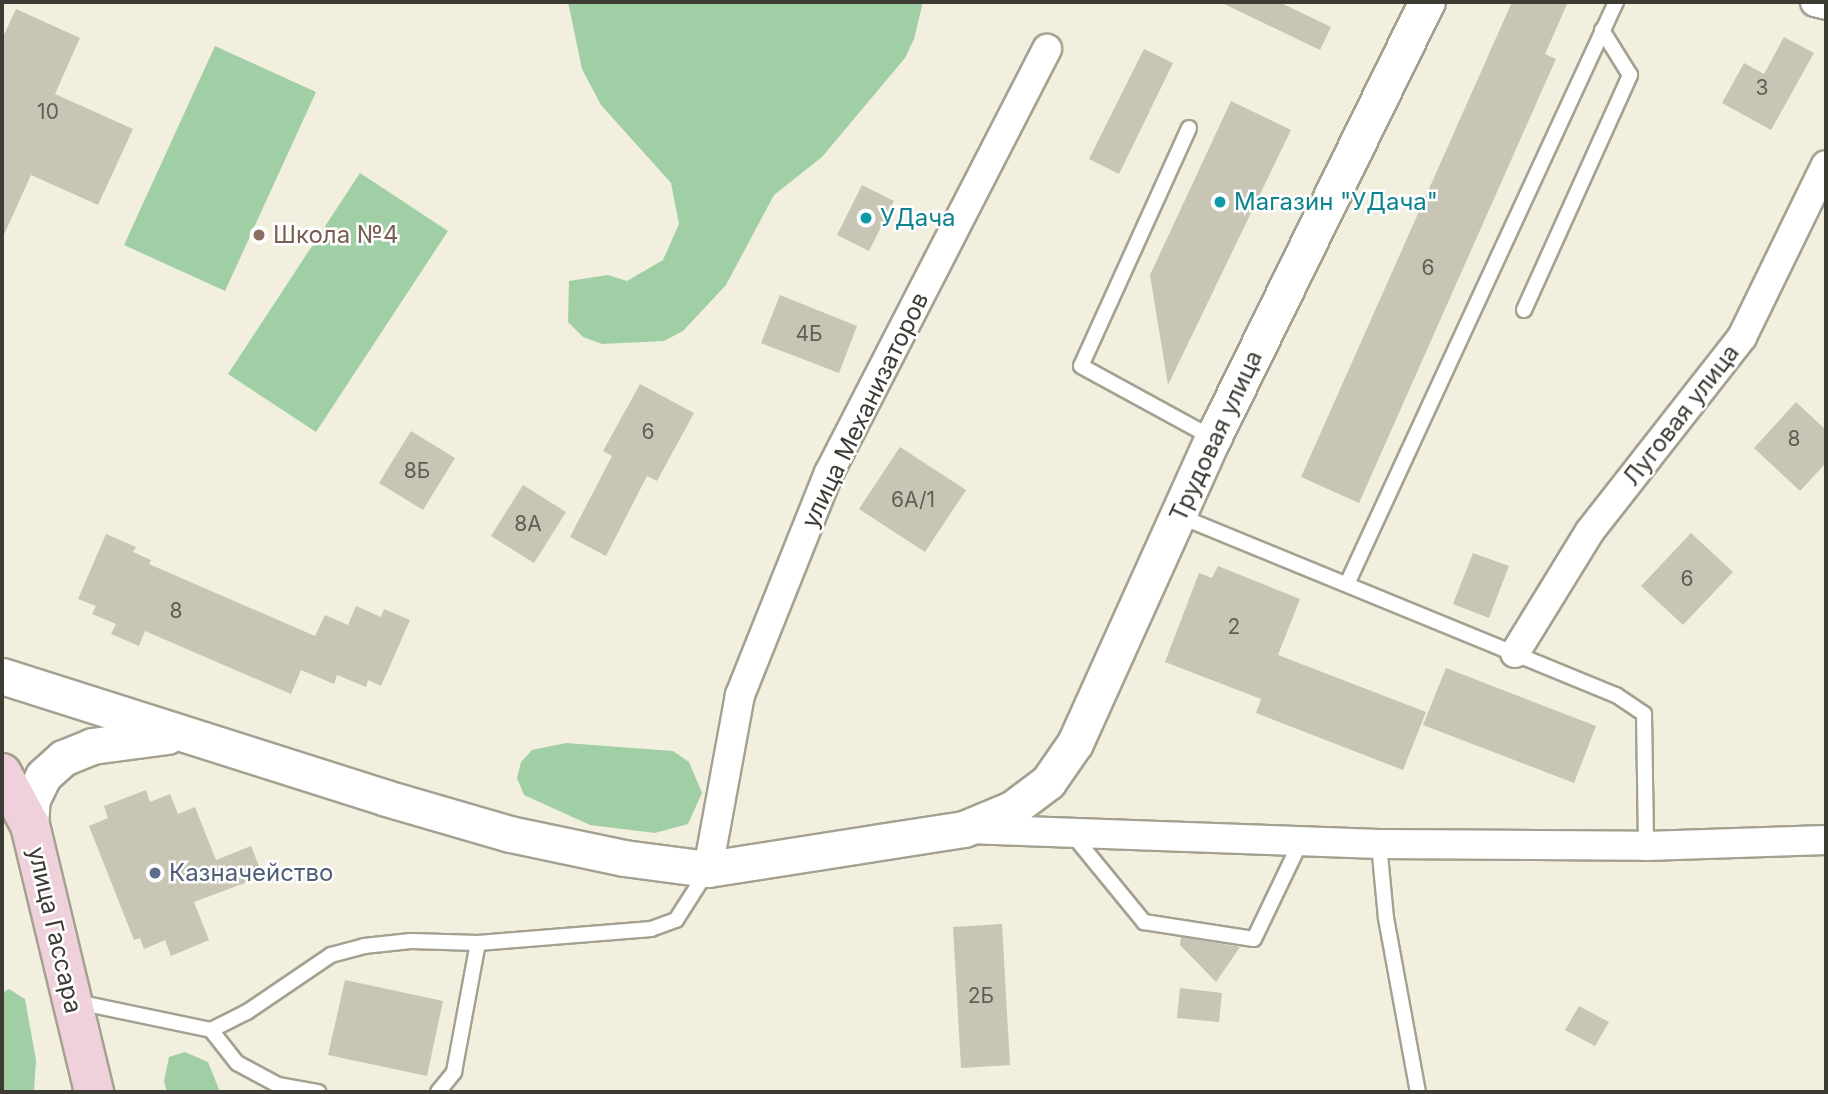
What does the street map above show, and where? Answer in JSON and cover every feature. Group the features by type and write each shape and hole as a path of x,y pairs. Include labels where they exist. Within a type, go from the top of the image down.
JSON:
{"main road":[{"name":"улица Гассара","path":"2,773 30,825 94,1092"}],"street":[{"name":"Трудовая улица","path":"2,676 183,735 510,834 624,858 708,869 964,829 1012,809 1048,782 1068,753 1213,438 1427,2"},
{"path":"1815,2 1826,5"},
{"name":"улица Механизаторов","path":"708,869 740,695 829,473 1047,49"},
{"name":"Луговая улица","path":"1515,653 1590,531 1742,337 1826,165"},
{"path":"30,825 32,799 43,776 63,758 92,746 125,739 183,735"},
{"path":"964,829 1300,843 1646,846 1826,841"}],"lane":[{"path":"1347,584 1616,2"},
{"path":"1524,310 1630,75 1602,30"},
{"path":"1189,128 1081,366 1213,438"},
{"path":"1178,515 1616,695 1644,714 1646,846"},
{"path":"1072,834 1144,922 1254,939 1300,843"},
{"path":"1379,844 1386,919 1418,1092"},
{"path":"72,1002 211,1030 247,1012 331,955 364,946 411,941 478,943 651,929 676,920 708,869"},
{"path":"438,1092 454,1072 478,943"},
{"path":"211,1030 237,1063 278,1085 318,1092"}],"green space":[{"path":"568,2 923,2 914,39 905,58 822,157 774,195 726,285 683,331 664,341 602,344 583,337 568,322 569,281 608,275 627,281 663,260 679,224 671,183 601,105 582,69"},
{"path":"215,46 316,92 225,291 124,245"},
{"path":"360,173 448,231 316,432 228,374"},
{"path":"566,743 673,751 689,762 702,793 688,824 655,833 590,825 524,795 517,778 521,762 532,750"},
{"path":"9,989 25,999 36,1060 34,1092 2,1092 2,993"},
{"path":"185,1052 208,1062 220,1092 167,1092 164,1081 169,1057"}],"building":[{"path":"1220,2 1279,2 1331,27 1320,50"},
{"path":"1512,2 1568,2 1545,54 1556,59 1359,503 1301,477"},
{"path":"16,9 80,38 55,94 133,129 98,205 31,175 2,239 2,39"},
{"path":"1784,37 1814,53 1771,130 1722,103 1744,63 1764,74"},
{"path":"1144,49 1173,63 1119,174 1089,159"},
{"name":"Магазин \"УДача\"","path":"1231,101 1291,130 1168,385 1150,275"},
{"name":"УДача","path":"862,185 894,201 869,251 837,235"},
{"path":"780,295 857,326 839,373 761,343"},
{"path":"640,384 694,413 657,481 647,476 606,556 570,537 612,456 603,451"},
{"path":"1796,402 1826,430 1826,463 1800,491 1754,448"},
{"path":"411,431 455,458 423,510 379,483"},
{"path":"900,447 966,490 925,552 859,509"},
{"path":"523,485 566,512 534,563 491,536"},
{"path":"1691,533 1733,572 1683,625 1641,586"},
{"path":"106,534 136,547 133,552 151,560 149,564 315,636 325,615 348,625 356,606 381,617 384,609 410,620 381,686 368,680 366,687 337,675 334,684 301,670 291,694 145,631 139,646 111,634 116,624 92,614 96,606 78,599"},
{"path":"1473,553 1509,566 1489,618 1453,604"},
{"path":"1218,566 1300,599 1278,655 1426,712 1403,770 1256,713 1261,699 1165,662 1199,573 1212,578"},
{"path":"1446,668 1596,726 1574,783 1423,725"},
{"name":"Казначейство","path":"146,790 150,802 170,794 178,814 195,807 216,860 251,846 263,876 194,902 209,940 171,956 165,940 144,949 140,938 134,940 89,826 108,818 104,806"},
{"path":"1002,924 1010,1065 961,1068 953,927"},
{"path":"1181,937 1240,947 1216,982 1180,945"},
{"path":"345,980 443,1001 427,1076 328,1055"},
{"path":"1180,988 1222,993 1219,1022 1177,1018"},
{"path":"1579,1006 1609,1022 1595,1046 1565,1030"}],"place":[{"name":"Магазин \"УДача\"","path":"1220,202"},
{"name":"УДача","path":"866,218"},
{"name":"Школа №4","path":"259,235"},
{"name":"Казначейство","path":"155,873"}]}
